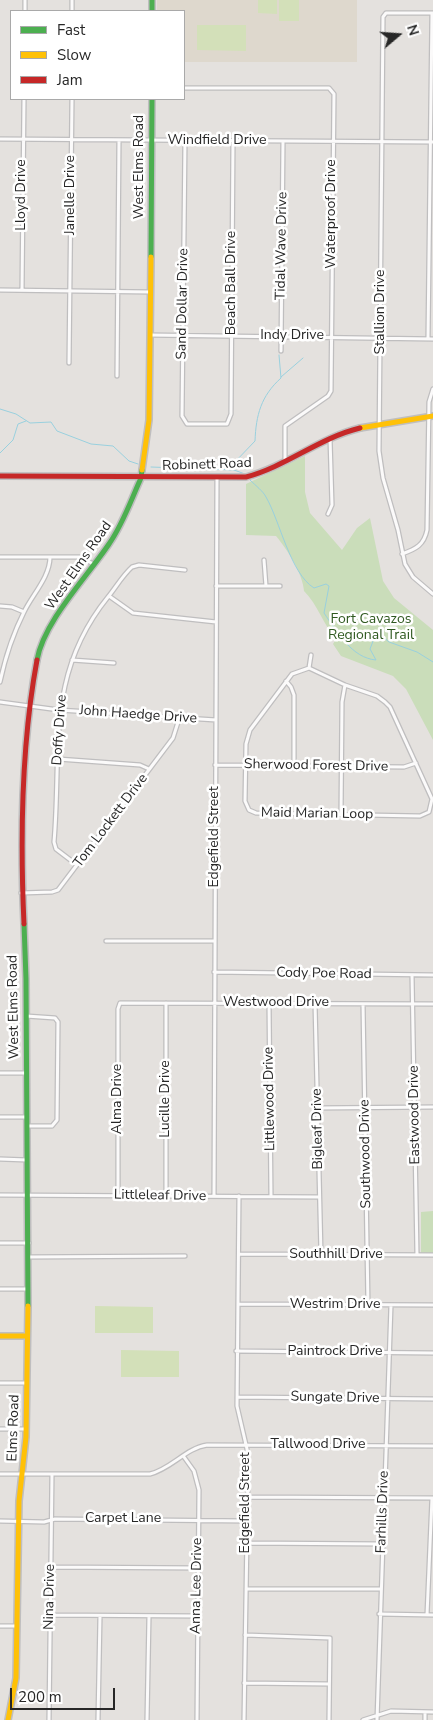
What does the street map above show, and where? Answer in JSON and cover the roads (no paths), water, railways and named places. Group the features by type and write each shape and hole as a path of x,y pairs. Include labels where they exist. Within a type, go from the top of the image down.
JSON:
{"main road":[{"name":"West Elms Road","path":"28,1195 26,1016 21,893 28,706 38,654 47,634 65,603 121,524 140,478 149,428 152,100"},
{"name":"Robinett Road","path":"0,476 217,478 256,475 285,463 330,438 352,430 431,416"},
{"name":"Elms Road","path":"8,1720 16,1678 18,1522 26,1429 28,1195"},
{"path":"0,1336 27,1336"}],"street":[{"name":"Stallion Drive","path":"432,14 386,12 384,14 380,424 382,478 398,530 405,564 413,577 433,594"},
{"path":"428,338 432,142 432,14"},
{"name":"Waterproof Drive","path":"185,88 329,88 334,94 330,394 285,426 285,463"},
{"name":"Lloyd Drive","path":"22,290 24,100"},
{"name":"Janelle Drive","path":"69,363 72,100"},
{"name":"Windfield Drive","path":"0,140 432,142"},
{"path":"117,376 119,140"},
{"name":"Sand Dollar Drive","path":"185,141 183,421 187,424 228,424"},
{"name":"Beach Ball Drive","path":"228,424 231,414 233,141"},
{"name":"Tidal Wave Drive","path":"281,351 283,141"},
{"path":"0,290 150,292"},
{"name":"Indy Drive","path":"150,335 331,336 433,339"},
{"path":"402,554 416,549 423,543 427,530 431,416 429,402 433,389"},
{"path":"328,514 332,505 330,438"},
{"name":"Edgefield Street","path":"214,1196 217,478"},
{"path":"0,557 81,558 93,564"},
{"path":"0,682 6,657 24,612 49,570 50,558"},
{"path":"264,560 266,586"},
{"name":"Doffy Drive","path":"77,866 58,851 54,845 59,710 64,683 72,660 83,633 130,569 136,565 185,570"},
{"path":"216,586 280,586"},
{"path":"109,596 133,613 216,622"},
{"path":"0,606 12,607 24,612"},
{"path":"309,668 311,655"},
{"path":"0,656 6,657"},
{"path":"72,660 114,663"},
{"name":"Maid Marian Loop","path":"309,668 345,685 377,696 385,702 432,799 433,804 429,812 420,816 252,813 245,801 246,744 250,730 286,681 296,672 309,668"},
{"path":"286,681 291,686 294,695 294,766"},
{"path":"341,814 342,702 345,685"},
{"name":"John Haedge Drive","path":"0,702 59,710 216,720"},
{"name":"Tom Lockett Drive","path":"21,893 56,892 176,733 179,719"},
{"path":"58,759 140,765 149,769"},
{"name":"Sherwood Forest Drive","path":"215,765 404,767 416,763"},
{"path":"106,941 214,942"},
{"name":"Cody Poe Road","path":"214,972 433,975"},
{"name":"Eastwood Drive","path":"412,975 417,1255"},
{"name":"Westwood Drive","path":"120,1003 433,1004"},
{"name":"Alma Drive","path":"118,1195 118,1010 120,1003"},
{"name":"Lucille Drive","path":"166,1003 166,1196"},
{"name":"Littlewood Drive","path":"269,1003 271,1196"},
{"name":"Bigleaf Drive","path":"315,1003 321,1254"},
{"name":"Southwood Drive","path":"363,1004 368,1305"},
{"path":"26,1016 55,1018 58,1022 57,1120 52,1126 27,1126"},
{"path":"0,1072 26,1073"},
{"path":"317,1108 433,1107"},
{"path":"0,1117 26,1117"},
{"path":"0,1159 27,1160"},
{"name":"Littleleaf Drive","path":"0,1195 319,1197"},
{"name":"Edgefield Street","path":"239,1196 237,1397 238,1414 246,1445 247,1497 244,1720"},
{"path":"0,1243 28,1243"},
{"name":"Southhill Drive","path":"238,1254 433,1255"},
{"path":"28,1257 184,1256"},
{"path":"0,1289 28,1289"},
{"name":"Westrim Drive","path":"238,1304 433,1305"},
{"name":"Farhills Drive","path":"377,1720 379,1614 391,1305"},
{"name":"Paintrock Drive","path":"236,1351 433,1352"},
{"path":"0,1383 27,1383"},
{"name":"Sungate Drive","path":"237,1397 433,1399"},
{"path":"0,1429 26,1429"},
{"name":"Tallwood Drive","path":"0,1474 150,1474 165,1469 202,1446 433,1446"},
{"name":"Anna Lee Drive","path":"184,1457 192,1466 198,1483 197,1720"},
{"name":"Nina Drive","path":"49,1720 52,1474"},
{"path":"247,1497 432,1498 428,1614"},
{"name":"Carpet Lane","path":"0,1521 246,1521"},
{"path":"246,1543 382,1544"},
{"path":"51,1567 198,1568"},
{"path":"246,1589 381,1589"},
{"path":"379,1614 433,1615"},
{"path":"50,1615 197,1616"},
{"path":"98,1720 100,1616"},
{"path":"147,1720 149,1616"},
{"path":"0,1626 18,1626"},
{"path":"245,1635 328,1636 330,1640 329,1720"},
{"path":"244,1683 329,1684"},
{"path":"363,1720 377,1714 391,1712 433,1712"},
{"path":"425,1712 425,1720"}],"waterway":[{"path":"245,474 234,470 233,464 255,441 258,414 261,406 264,399 281,378 279,355"},
{"path":"281,377 303,358"},
{"path":"0,409 16,414 30,423 51,422 57,431 91,444 113,446 129,461 138,464"},
{"path":"0,453 13,440 18,424 26,421"},
{"path":"151,467 234,470"},
{"path":"250,480 266,497 298,571 314,588 326,584 329,586 324,613 352,649 367,658 376,660 370,649 375,636 380,634 389,642 417,652 433,662"}],"park label":[{"name":"Fort Cavazos Regional Trail","path":"371,628"}]}
